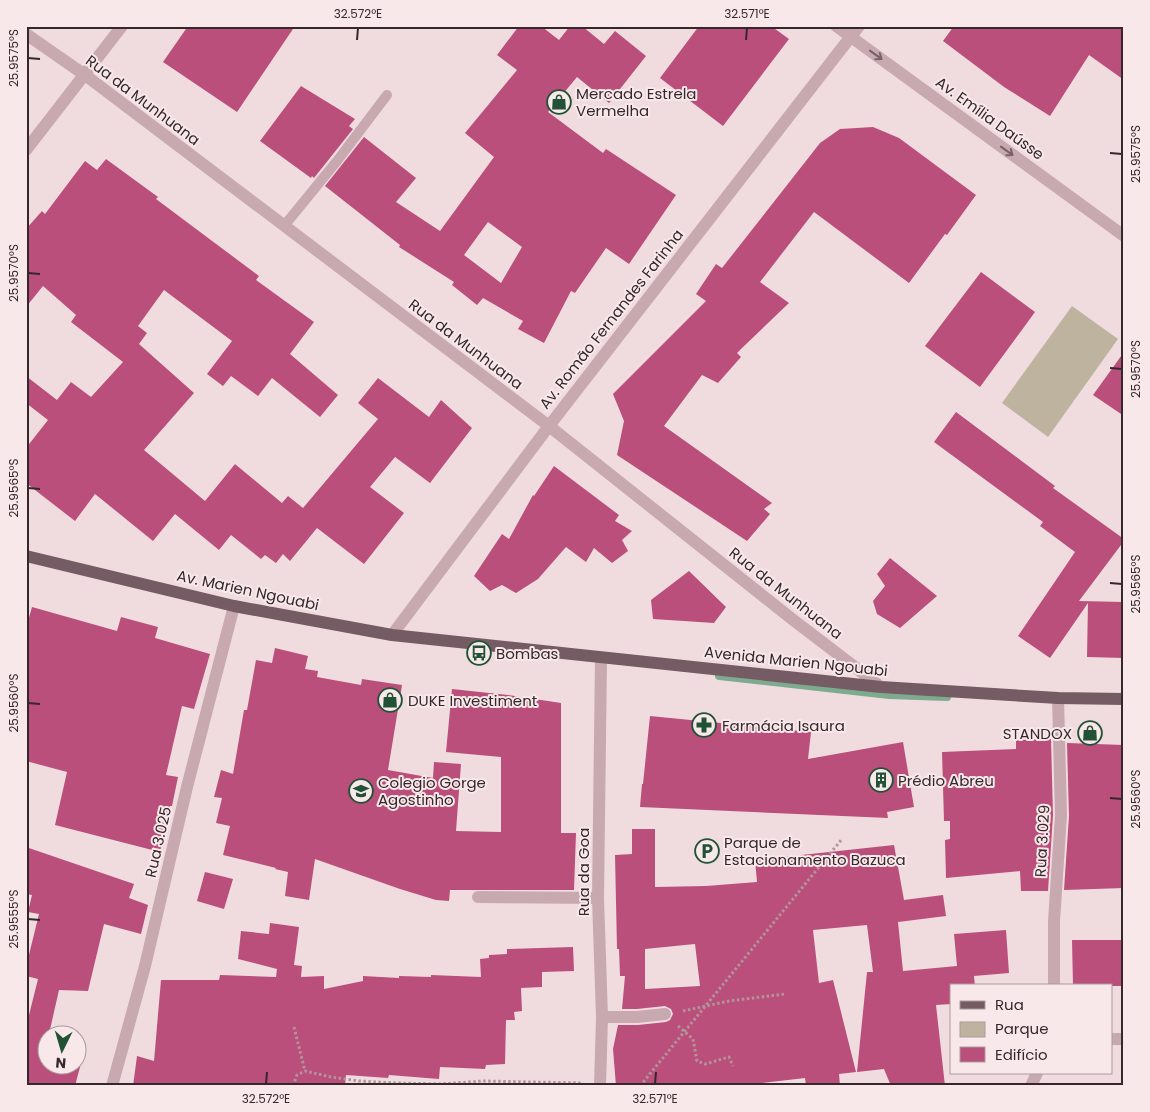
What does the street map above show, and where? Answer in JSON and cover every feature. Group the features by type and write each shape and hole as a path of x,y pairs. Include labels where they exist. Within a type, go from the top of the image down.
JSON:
{"main road":[{"name":"Av. Marien Ngouabi","path":"26,556 234,606 392,634 466,643"},
{"name":"Avenida Marien Ngouabi","path":"466,643 881,687 1058,698 1124,699"}],"street":[{"path":"26,150 122,26"},
{"name":"Av. Emília Daússe","path":"836,26 1124,236"},
{"name":"Av. Romão Fernandes Farinha","path":"392,634 548,426 859,26"},
{"name":"Rua da Munhuana","path":"26,34 85,75 548,426 881,687"},
{"name":"Rua 3.025","path":"112,1086 145,966 234,606"},
{"name":"Rua da Goa","path":"600,1084 602,1018 598,898 601,658"},
{"name":"Rua 3.029","path":"1054,984 1054,920 1061,815 1058,698"},
{"path":"478,897 598,898"},
{"path":"602,1018 665,1014"},
{"path":"1031,1086 1037,1074"}],"lane":[{"path":"284,226 387,95"}],"path":[{"path":"640,1086 842,839"},
{"path":"665,1014 729,1001 785,994"},
{"path":"665,1014 693,1039 697,1061 705,1064 729,1057 733,1066"},
{"path":"294,1027 305,1071"},
{"path":"293,1086 297,1075 305,1071 359,1081 397,1083 440,1084 483,1081 600,1084"}],"green space":[{"path":"1072,306 1118,339 1048,437 1002,403"}],"building":[{"path":"188,26 295,26 237,112 163,62"},
{"path":"519,26 541,26 559,40 570,26 582,26 604,44 615,31 646,56 609,103 577,77 548,112 603,153 606,149 676,195 629,264 606,248 575,293 571,291 544,343 518,329 523,321 483,298 477,305 452,285 454,282 399,247 400,245 325,186 364,137 416,178 396,202 440,231 494,157 465,133 517,70 497,55","holes":["488,222 522,247 501,283 464,255"]},
{"path":"699,26 771,26 789,39 723,126 660,78"},
{"path":"954,26 1124,26 1124,80 1089,55 1050,116 1004,87 943,41"},
{"path":"301,86 355,119 349,126 353,129 314,178 312,176 311,178 260,141"},
{"path":"873,127 899,138 976,195 909,283 814,212 760,282 789,303 737,353 741,357 718,383 702,375 664,426 772,503 764,509 770,514 747,541 617,455 624,421 613,394 706,301 696,294 716,264 722,268 820,143 840,129"},
{"path":"106,159 259,276 256,280 314,322 290,354 338,395 320,417 272,378 258,396 231,376 223,386 207,374 232,341 164,290 138,326 147,333 139,344 194,393 144,450 205,501 235,464 282,503 288,496 303,508 378,419 358,403 378,378 429,417 441,400 472,428 430,483 395,457 370,487 404,513 364,564 317,528 290,561 283,554 276,563 265,555 261,559 231,535 219,550 175,514 153,541 95,494 75,521 26,483 26,448 48,420 26,403 26,376 57,400 71,382 91,397 123,362 71,322 76,315 43,286 26,307 26,229 42,211 45,214 85,161 97,170"},
{"path":"981,272 1035,312 980,387 925,346"},
{"path":"1124,352 1124,416 1093,395"},
{"path":"956,412 1055,486 1053,488 1124,539 1079,601 1124,602 1124,658 1087,657 1088,603 1050,658 1018,636 1075,552 1040,526 1043,522 934,442"},
{"path":"554,466 619,515 615,521 632,531 622,540 628,551 612,563 594,548 586,562 566,547 538,579 516,593 502,585 490,591 474,576 502,534 509,539 533,495"},
{"path":"890,558 937,596 900,628 877,614 873,601 885,586 877,574"},
{"path":"689,571 726,607 714,623 653,619 651,600"},
{"path":"32,607 117,631 121,617 158,627 155,638 210,654 194,709 182,706 166,775 178,777 160,852 55,825 67,772 26,761 26,628"},
{"path":"275,648 308,656 305,669 318,671 317,677 361,685 362,679 402,685 388,770 433,778 434,762 461,764 456,831 501,832 501,757 446,752 452,689 561,703 561,833 576,833 574,890 450,890 449,901 436,900 315,859 309,900 285,896 288,872 223,855 230,826 216,823 222,798 214,797 221,770 233,774 244,710 247,710 256,660 272,663"},
{"path":"650,716 811,732 808,759 903,742 914,807 887,812 888,818 640,807"},
{"path":"1051,739 1053,815 1048,891 1021,891 1020,871 946,878 945,840 950,839 950,821 944,821 942,752 1016,749 1016,740"},
{"path":"1067,743 1124,745 1124,888 1064,890 1069,816"},
{"path":"632,829 655,829 655,887 706,886 757,882 755,860 894,845 904,900 943,895 946,916 898,922 903,971 957,966 954,934 1006,930 1009,973 974,976 975,984 950,984 950,1004 936,1005 945,1086 891,1086 884,1069 857,1072 867,972 873,972 867,925 813,930 819,983 833,980 856,1072 839,1074 840,1086 806,1086 805,1078 737,1086 616,1086 613,1049 618,1025 666,1022 670,1020 673,1014 671,1009 665,1006 622,1009 625,976 620,976 619,949 617,949 615,855 632,854","holes":["695,944 700,986 645,989 645,949"]},
{"path":"26,847 134,884 129,898 148,905 141,934 104,924 88,991 59,990 51,1024 38,1024 38,1074 78,1074 75,1086 26,1086 26,1027 38,979 26,976 26,967 39,914 28,912 32,895 26,894"},
{"path":"205,872 233,879 224,909 197,901"},
{"path":"270,923 299,927 294,965 302,966 301,977 324,976 324,989 363,981 363,976 399,978 399,976 431,977 431,975 481,977 480,959 489,958 489,955 507,954 507,949 573,947 574,971 542,972 542,987 521,988 522,1011 514,1012 515,1020 506,1020 505,1064 486,1065 485,1069 440,1067 439,1079 389,1075 388,1078 346,1075 345,1086 296,1084 289,1086 133,1086 137,1056 154,1061 161,980 219,980 220,975 276,977 277,969 238,959 241,931 269,934"},
{"path":"1072,940 1124,940 1124,986 1112,986 1112,984 1073,984"}],"waterway":[{"path":"719,676 889,695 947,697"}],"place":[{"name":"Mercado Estrela Vermelha","path":"559,102"},
{"name":"Bombas","path":"479,653"},
{"name":"DUKE Investiment","path":"390,700"},
{"name":"Farmácia Isaura","path":"704,725"},
{"name":"STANDOX","path":"1090,733"},
{"name":"Prédio Abreu","path":"881,780"},
{"name":"Colegio Gorge Agostinho","path":"361,791"},
{"name":"Parque de Estacionamento Bazuca","path":"707,851"}]}
